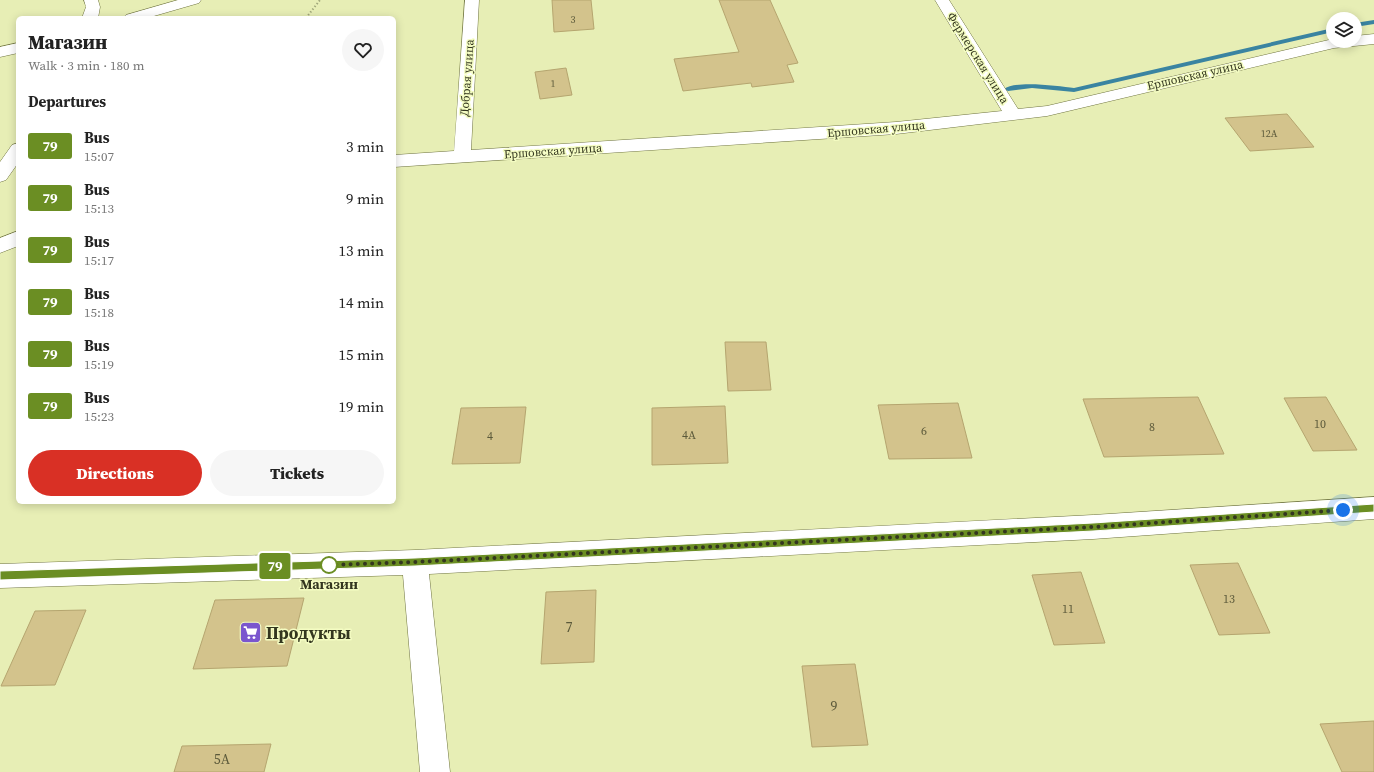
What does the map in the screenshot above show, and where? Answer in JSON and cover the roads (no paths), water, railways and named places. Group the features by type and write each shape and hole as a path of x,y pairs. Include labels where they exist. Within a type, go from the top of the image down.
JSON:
{"street":[{"path":"91,0 93,7 91,16"},
{"path":"138,16 194,0"},
{"name":"Добрая улица","path":"462,157 472,0"},
{"name":"Фермерская улица","path":"942,0 1013,115"},
{"path":"1362,40 1374,39"},
{"name":"Ершовская улица","path":"396,161 896,128 1047,111 1326,45"},
{"path":"0,52 16,48"},
{"path":"0,176 16,152"},
{"path":"0,246 16,239"},
{"path":"0,576 415,562 1093,527 1374,508"},
{"path":"415,562 435,772"}],"waterway":[{"path":"1362,24 1374,22"},
{"path":"1008,89 1032,86 1074,90 1326,32"}],"place":[{"name":"Магазин","path":"329,565"},
{"name":"Продукты","path":"250,633"}]}
